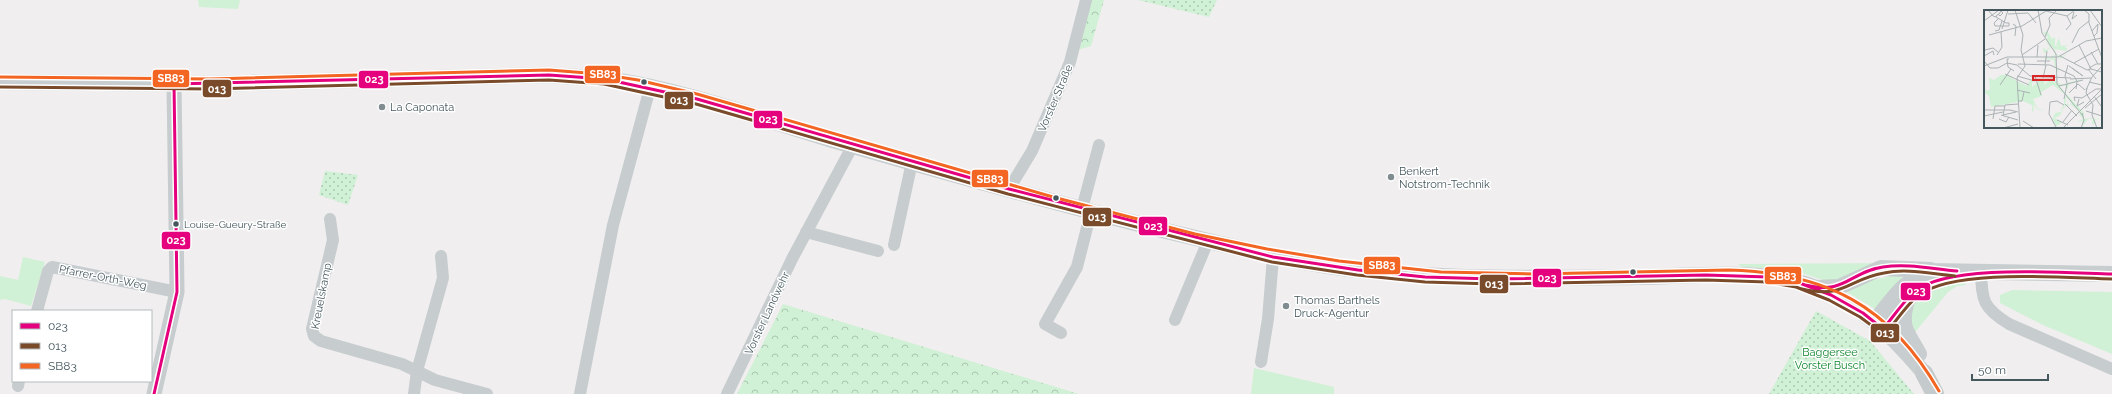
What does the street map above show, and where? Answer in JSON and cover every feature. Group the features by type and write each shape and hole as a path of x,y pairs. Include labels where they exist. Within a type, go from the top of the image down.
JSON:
{"main road":[{"path":"0,82 174,84 549,75 605,79 697,99 1009,189 1273,257 1358,270 1421,276 1493,278 1706,276 1768,277 1797,282 1816,288 1846,303 1879,325 1898,341 1924,373 1935,394"},
{"path":"1816,288 1833,288 1881,268 1981,272 2112,274"},
{"path":"1879,325 1905,284 1925,273 1939,270"},
{"path":"1879,325 1908,298 1931,282 1981,272"},
{"path":"1908,298 1904,316 1904,327 1919,354 1924,373"}],"street":[{"name":"Vorster Straße","path":"1009,189 1032,151 1071,59 1086,0"},
{"path":"154,394 177,292 174,84"},
{"path":"580,394 613,225 650,88"},
{"name":"Vorster Landwehr","path":"727,394 806,232 853,145"},
{"path":"1061,333 1045,324 1077,268 1086,210 1099,145"},
{"path":"894,245 912,162"},
{"name":"Kreuelskamp","path":"330,219 333,240 312,329 314,336 321,341 402,364 436,380 487,394"},
{"path":"806,232 878,251"},
{"path":"1175,320 1208,241"},
{"path":"414,394 417,371 443,278 441,256"},
{"path":"1261,362 1268,319 1273,257"},
{"name":"Pfarrer-Orth-Weg","path":"37,310 48,271 52,267 177,292"},
{"path":"1981,272 1983,300 1987,308 1994,315 2009,324 2112,370"}],"green space":[{"path":"198,0 240,0 238,9 199,7"},
{"path":"1084,0 1104,0 1091,46 1067,53"},
{"path":"1138,0 1217,0 1209,17"},
{"path":"325,171 358,175 348,205 319,195"},
{"path":"23,257 45,262 31,306 5,299 0,300 0,276 18,280"},
{"path":"1897,263 1829,282 1802,273 1781,269 1742,267 1738,264"},
{"path":"1905,273 1884,302 1875,309 1845,291 1873,280"},
{"path":"1945,282 1961,282 1967,285 1957,286 1948,292 1912,336 1909,317 1911,310 1919,298 1931,288"},
{"path":"2012,290 2112,292 2112,354 2043,325 2000,303 2000,295"},
{"path":"783,304 1079,394 737,394"},
{"name":"Baggersee Vorster Busch","path":"1816,311 1870,341 1914,394 1769,394"},
{"path":"1254,368 1334,387 1334,394 1251,394"}],"transit line":[{"name":"SB83","path":"0,77 210,79 549,70 600,74 638,80 697,94 1053,197 1195,234 1267,249 1339,261 1441,272 1534,274 1728,270 1763,272 1795,278 1825,287 1852,299 1877,316 1899,337 1920,361 1939,391"},
{"name":"023","path":"174,84 549,75 605,79 697,99 1009,189 1273,257 1358,270 1425,277 1493,279 1706,275 1768,277 1797,282 1831,295 1863,313 1883,329 1914,292 1930,283 1953,277 1979,273 2008,272 2112,274"},
{"name":"013","path":"0,87 210,89 549,80 604,84 696,104 1008,194 1272,262 1357,275 1425,282 1493,284 1706,280 1767,282 1796,287 1829,300 1860,317 1883,334 1887,332 1906,307 1919,295 1936,287 1958,281 2011,276 2112,279"},
{"name":"023","path":"154,394 177,292 174,84"},
{"name":"023","path":"1805,285 1830,287 1847,282 1862,273 1892,266 1911,266 1957,271"},
{"name":"013","path":"1802,289 1828,292 1846,287 1872,276 1901,271 1955,276"}],"place":[{"name":"La Caponata","path":"382,107"},
{"name":"Benkert Notstrom-Technik","path":"1391,177"},
{"name":"Louise-Gueury-Straße","path":"176,224"},
{"name":"Thomas Barthels Druck-Agentur","path":"1286,306"}]}
